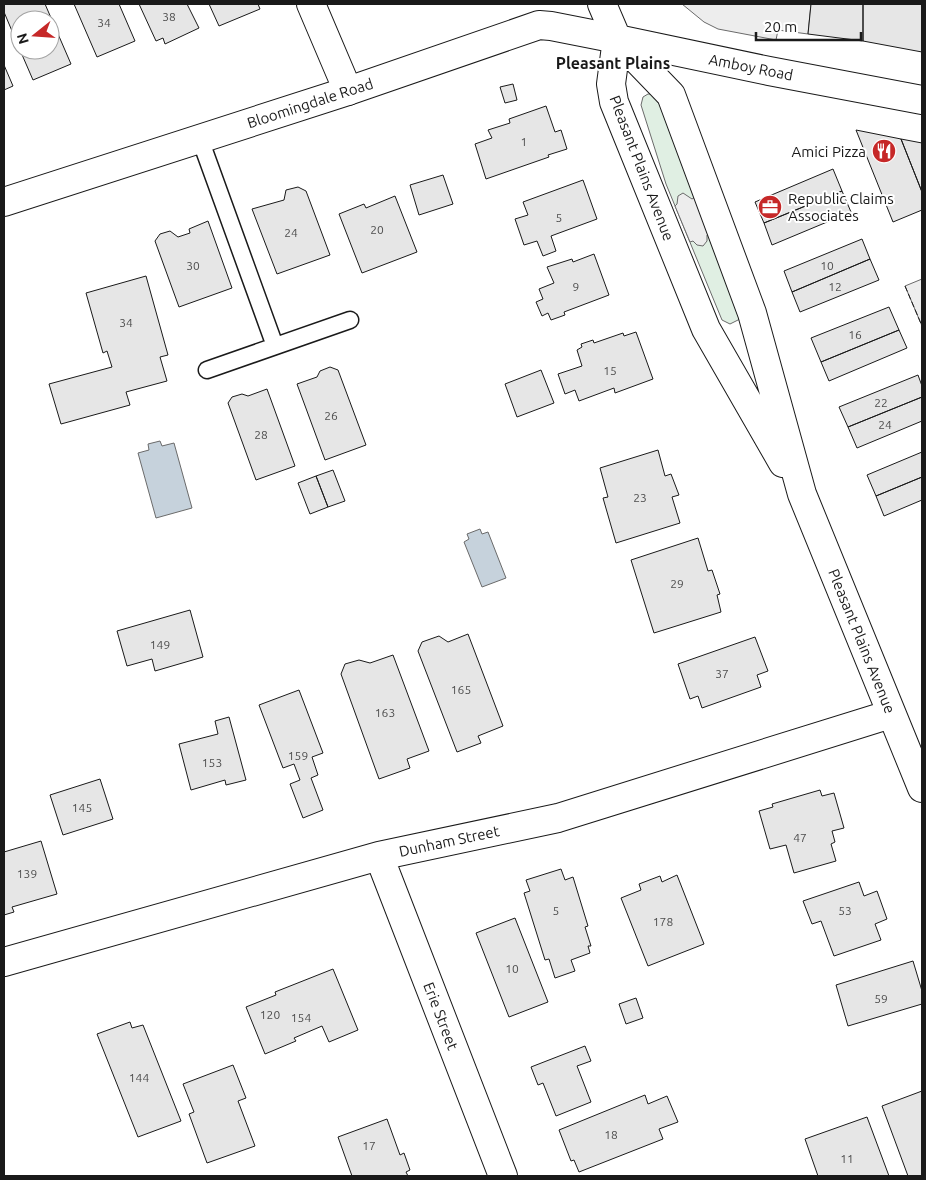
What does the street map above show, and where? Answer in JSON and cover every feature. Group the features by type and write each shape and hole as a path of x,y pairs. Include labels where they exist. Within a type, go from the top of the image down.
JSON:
{"street":[{"path":"311,4 348,91"},
{"path":"602,4 617,38"},
{"name":"Bloomingdale Road","path":"4,202 348,91 539,25 617,38"},
{"name":"Amboy Road","path":"617,38 759,69 922,100"},
{"name":"Pleasant Plains Avenue","path":"617,38 611,84 614,102 706,329 802,494"},
{"name":"Pleasant Plains Avenue","path":"617,38 671,95 752,313 802,494 922,788"},
{"name":"Dunham Street","path":"4,962 379,856 558,818 891,714"},
{"name":"Erie Street","path":"379,856 503,1176"}],"lane":[{"path":"200,139 275,346"},
{"path":"207,370 350,320"}],"green space":[{"path":"652,94 660,105 740,319 730,324 722,320 666,184 641,105 643,97"}],"shaded area":[{"path":"682,4 811,4 808,34 778,30 776,40 718,29 704,22"},
{"path":"683,193 692,199 697,196 712,233 707,235 707,241 703,246 697,245 693,241 690,242 675,206 678,196"},
{"path":"922,279 922,326 905,286"},
{"path":"160,441 162,446 174,443 192,508 156,518 138,453 149,450 148,444"},
{"path":"480,529 482,534 488,532 506,578 482,587 464,542 469,539 467,534"}],"building":[{"path":"45,4 48,10 10,10 10,26 4,12 4,5"},
{"path":"74,4 119,4 135,41 97,57"},
{"path":"139,4 187,4 199,28 165,44 163,38 156,41"},
{"path":"209,4 258,4 260,9 219,26"},
{"path":"811,4 863,4 863,41 808,34"},
{"path":"863,4 922,4 922,52 863,41"},
{"path":"60,39 71,64 33,80 24,60 60,60"},
{"path":"4,65 13,86 4,90"},
{"path":"513,84 517,100 505,103 500,87"},
{"path":"546,106 555,132 561,130 567,149 486,179 475,144 492,138 488,130 510,123 509,119"},
{"path":"856,130 901,139 922,192 922,210 893,222"},
{"path":"901,139 922,143 922,192"},
{"path":"833,169 842,191 764,223 755,202"},
{"path":"443,175 453,204 419,215 410,185"},
{"path":"583,180 597,219 551,236 556,251 543,256 537,241 524,245 515,219 528,215 523,202"},
{"path":"298,187 306,191 330,255 277,274 252,209 284,200 286,190"},
{"path":"842,191 851,212 772,245 764,223"},
{"path":"395,196 417,252 362,273 339,214 364,204 366,208"},
{"path":"208,221 232,288 179,307 155,241 160,234 170,231 178,237 190,233 189,229"},
{"path":"862,239 870,259 792,292 784,271"},
{"path":"594,254 609,295 564,312 565,315 551,320 548,313 542,316 536,302 543,299 539,289 554,283 547,267 572,259 573,262"},
{"path":"870,259 879,280 800,312 792,292"},
{"path":"146,276 168,355 160,357 167,381 126,392 130,405 61,424 49,384 112,367 107,351 103,353 86,293"},
{"path":"889,307 899,330 821,362 811,338"},
{"path":"899,330 907,348 829,381 821,362"},
{"path":"636,332 653,379 615,393 614,388 579,401 575,390 565,394 558,374 582,366 577,350 582,347 581,344 593,340 594,343 623,333 624,336"},
{"path":"330,367 338,370 366,445 325,460 297,384 317,377 320,371"},
{"path":"541,370 554,403 517,417 505,384"},
{"path":"918,375 922,386 922,397 848,427 839,407"},
{"path":"267,389 295,466 256,480 228,403 232,397 242,394 248,396"},
{"path":"922,397 922,421 857,448 848,427"},
{"path":"658,450 665,476 671,474 679,495 672,497 680,523 616,543 603,498 608,497 600,468"},
{"path":"922,452 922,477 876,496 867,475"},
{"path":"333,470 345,501 328,507 316,476"},
{"path":"316,476 328,507 310,514 298,483"},
{"path":"922,477 922,500 884,516 876,496"},
{"path":"698,538 708,571 712,570 720,594 717,595 721,612 654,633 631,560"},
{"path":"190,610 203,657 155,671 152,659 127,666 117,631"},
{"path":"468,634 503,726 478,736 481,743 457,752 418,651 422,642 439,636 448,642"},
{"path":"755,637 768,671 757,675 761,687 702,708 698,696 690,699 678,664"},
{"path":"393,655 429,751 407,759 410,768 379,779 341,674 345,664 359,660 370,663"},
{"path":"299,690 323,753 312,757 318,775 311,778 323,810 303,818 290,784 300,780 294,764 283,768 259,705"},
{"path":"229,717 246,780 226,785 225,780 191,790 179,744 218,734 215,721"},
{"path":"100,779 113,819 63,835 50,795"},
{"path":"820,790 822,796 834,793 844,828 832,831 835,842 831,844 836,861 794,873 786,845 770,849 759,811 773,807 772,804"},
{"path":"41,841 57,894 12,907 14,912 4,915 4,852"},
{"path":"561,869 565,880 573,877 588,926 585,927 591,946 588,946 590,953 571,960 575,971 555,978 549,959 545,960 524,893 530,891 526,880"},
{"path":"677,875 704,944 648,966 621,898 641,890 639,884 660,876 662,882"},
{"path":"859,882 864,896 877,891 887,919 875,924 881,940 834,956 821,921 812,924 803,901"},
{"path":"515,918 548,1002 509,1017 476,933"},
{"path":"913,961 922,991 922,1004 848,1026 836,985"},
{"path":"333,969 358,1030 329,1042 322,1026 294,1038 296,1041 265,1054 246,1007 276,995 275,992"},
{"path":"636,998 643,1018 626,1024 619,1004"},
{"path":"130,1022 132,1028 143,1025 181,1121 138,1137 97,1034"},
{"path":"585,1046 591,1061 577,1066 591,1102 556,1116 543,1083 538,1085 531,1067"},
{"path":"233,1065 246,1098 238,1101 255,1146 207,1163 189,1114 194,1112 183,1084"},
{"path":"922,1091 922,1176 908,1176 882,1106"},
{"path":"645,1095 648,1104 667,1096 678,1122 659,1129 663,1139 579,1172 574,1160 571,1161 559,1130"},
{"path":"867,1117 889,1176 818,1176 805,1139"},
{"path":"387,1119 400,1155 404,1153 410,1170 406,1172 408,1176 352,1176 338,1137"}],"fence":[{"path":"905,286 922,326"}],"place":[{"name":"Amici Pizza","path":"884,151"},
{"name":"Republic Claims Associates","path":"770,207"}],"district":[{"name":"Pleasant Plains","path":"613,63"}]}
